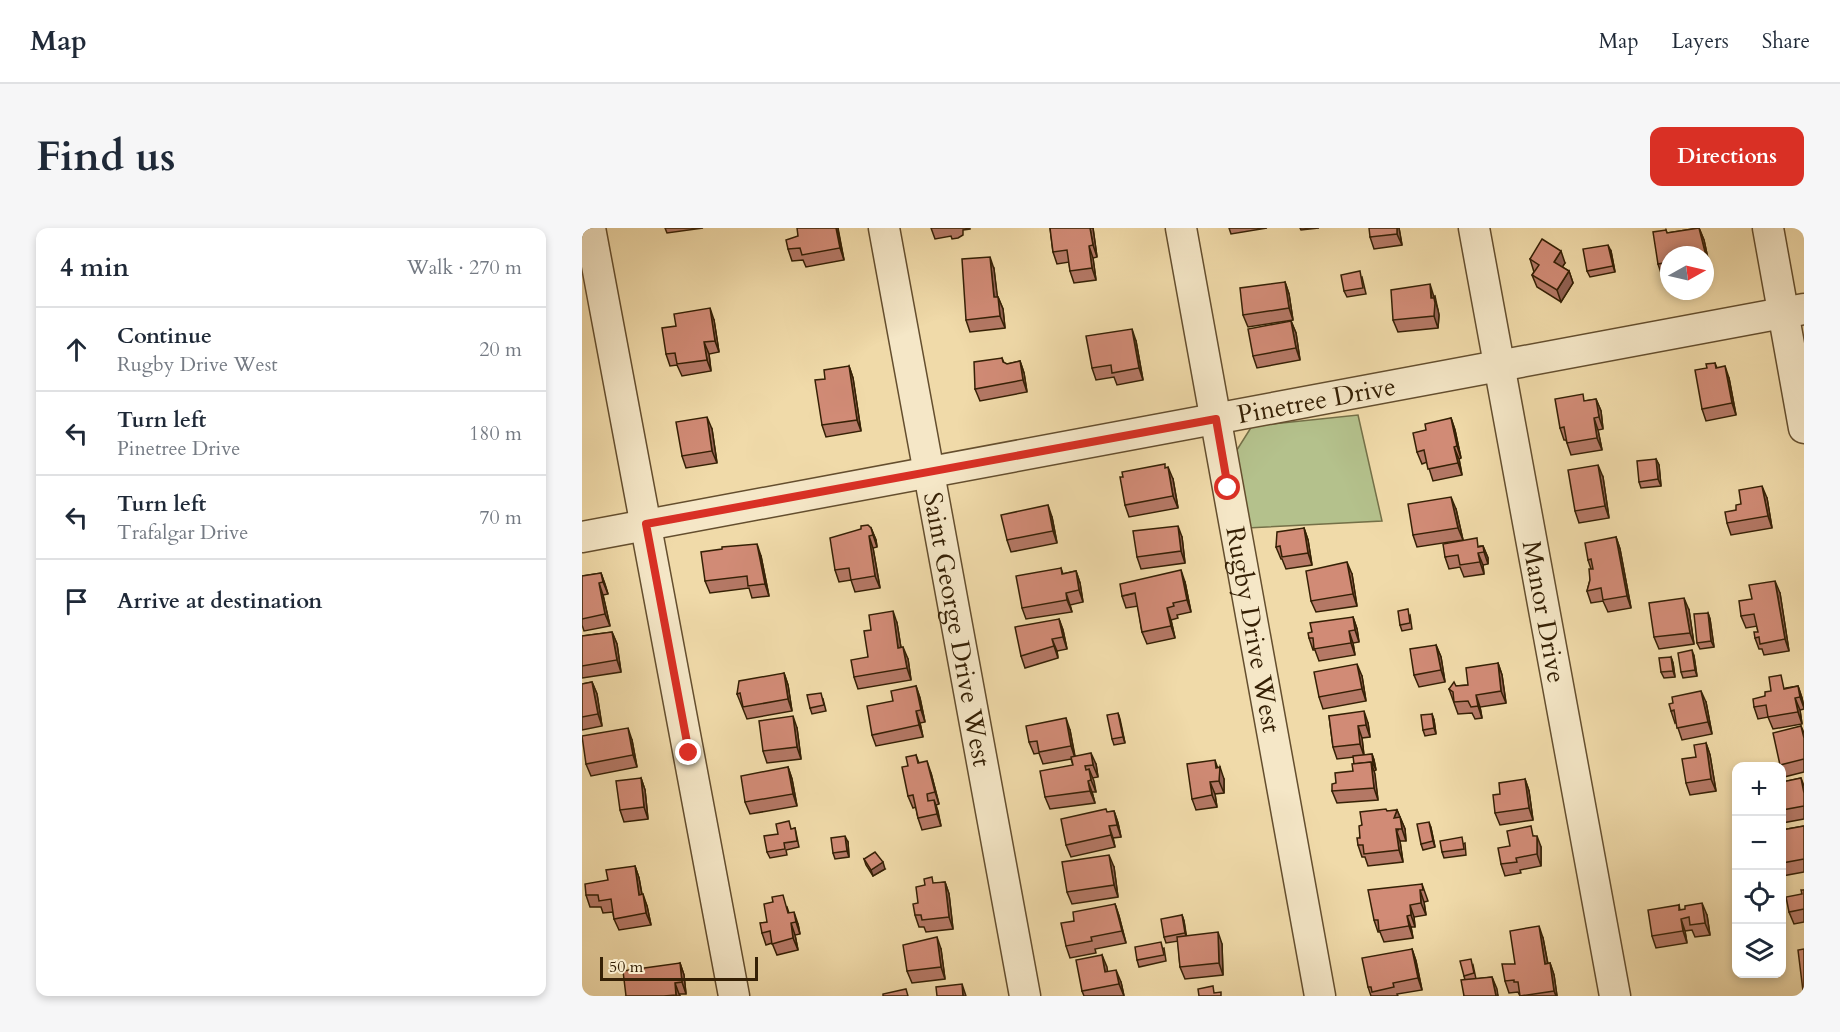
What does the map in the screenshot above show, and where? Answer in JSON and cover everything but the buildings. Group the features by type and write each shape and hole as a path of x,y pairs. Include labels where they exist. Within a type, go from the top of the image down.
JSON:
{"street":[{"path":"590,228 734,996"},
{"name":"Saint George Drive West","path":"884,228 1025,996"},
{"name":"Rugby Drive West","path":"1181,228 1320,996"},
{"name":"Manor Drive","path":"1474,228 1615,996"},
{"path":"1768,228 1794,311 1804,428"},
{"name":"Pinetree Drive","path":"582,537 1794,311"}],"green space":[{"path":"1358,415 1382,521 1247,528 1235,453 1252,426"}],"route":[{"path":"689,753 646,524 1216,419 1228,488"}]}
